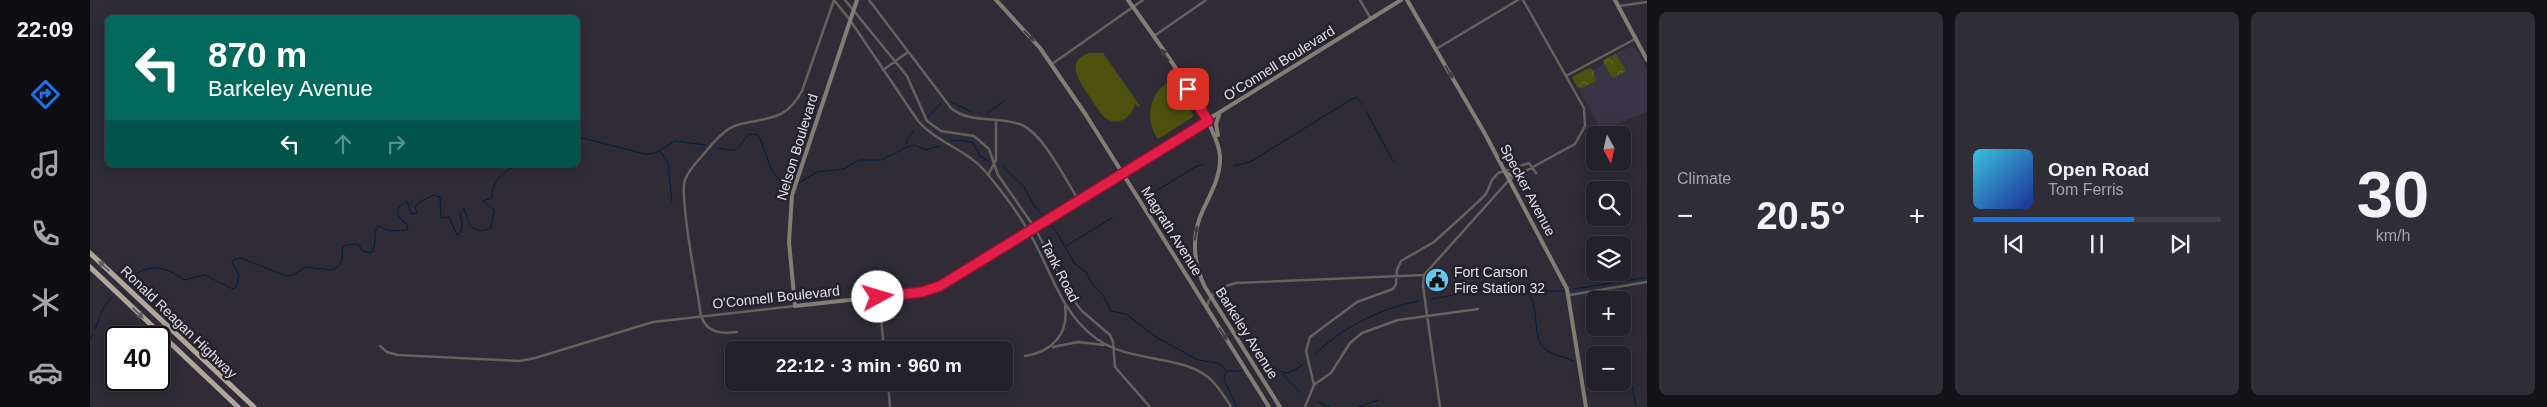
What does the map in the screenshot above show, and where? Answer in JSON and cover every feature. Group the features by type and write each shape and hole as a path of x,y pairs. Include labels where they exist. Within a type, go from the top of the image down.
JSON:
{"highway":[{"name":"Ronald Reagan Highway","path":"90,253 254,407"},
{"name":"Ronald Reagan Highway","path":"90,267 238,407"}],"main road":[{"name":"Nelson Boulevard","path":"795,306 789,242 792,195 857,0"},
{"name":"Magrath Avenue","path":"996,0 1035,42 1052,64 1207,307 1268,407"},
{"name":"Barkeley Avenue","path":"1128,0 1208,121 1219,147 1218,175 1200,215 1194,247 1200,275 1210,296 1280,407"},
{"name":"O'Connell Boulevard","path":"795,306 932,289 1029,232 1401,0"},
{"name":"Specker Avenue","path":"1407,0 1505,172 1570,295 1586,407"},
{"path":"1615,0 1647,60"},
{"path":"1219,147 1216,124 1221,113"},
{"path":"1505,172 1516,176"}],"street":[{"name":"Tank Road","path":"834,0 850,20 921,126 975,163 988,175 1029,232 1065,305 1086,330 1113,348 1198,371 1216,385 1231,407"},
{"path":"737,332 722,334 714,331 708,327 701,316 684,202 686,177 726,130 737,125 774,118 794,102 802,91 834,0"},
{"path":"845,0 907,76 927,121 941,131 974,136 989,149 998,175 1035,228 1070,296 1082,311 1110,335 1117,370 1150,407"},
{"path":"869,0 955,111 965,117 1017,123 1031,131 1079,201"},
{"path":"1052,64 1143,0"},
{"path":"1153,36 1206,0"},
{"path":"1360,0 1371,19"},
{"path":"1436,48 1518,0"},
{"path":"1440,407 1422,286 1424,275 1509,180 1571,147 1583,132 1585,112 1523,0"},
{"path":"1619,6 1647,2"},
{"path":"1566,76 1636,38"},
{"path":"883,70 908,52"},
{"path":"988,175 995,164 996,120"},
{"path":"1314,385 1306,351 1310,337 1352,305 1393,289 1401,261 1434,242 1484,196 1495,176 1528,163 1536,173"},
{"path":"1207,307 1210,296 1219,289 1236,284 1424,275"},
{"path":"1570,295 1647,282"},
{"path":"878,297 883,341"},
{"path":"1049,348 1063,331 1066,319 1065,305"},
{"name":"O'Connell Boulevard","path":"380,346 387,352 398,355 520,360 535,358 647,323 795,306"},
{"path":"1305,407 1314,385 1331,373 1350,343 1362,333 1398,320 1478,309"},
{"path":"1025,356 1049,348 1078,342 1106,345"},
{"path":"889,391 890,407"}],"shaded area":[{"path":"1629,47 1636,48 1647,70 1647,112 1611,126 1599,126 1572,77 1589,68 1593,70 1603,65 1603,60"}],"green space":[{"path":"1089,53 1103,53 1140,106 1138,107 1135,104 1127,118 1118,121 1108,120 1103,116 1086,91 1076,73 1076,67 1077,61"},
{"path":"1616,54 1626,71 1614,78 1610,75 1603,60"},
{"path":"1589,68 1593,70 1596,81 1582,88 1577,87 1572,77"},
{"path":"1171,80 1193,114 1193,117 1158,139 1151,123 1151,107 1158,92"}],"waterway":[{"path":"1234,166 1250,162 1352,99 1357,98 1363,104"},
{"path":"986,114 1004,101"},
{"path":"951,102 972,112"},
{"path":"927,118 941,103"},
{"path":"1366,111 1393,161"},
{"path":"906,145 908,138 914,131"},
{"path":"716,148 734,150 739,147 749,134 758,135 773,172 783,182 791,185"},
{"path":"580,138 645,154 655,153 675,141 705,145"},
{"path":"951,141 960,140 973,143 980,156 990,162"},
{"path":"799,183 817,172 844,169 859,160 881,160 909,146 915,145 925,150 940,146"},
{"path":"659,150 668,162 672,202"},
{"path":"1151,194 1195,167 1204,164"},
{"path":"1002,166 1024,187 1033,204 1056,231 1075,264 1086,272 1091,282 1103,295 1111,311 1126,314 1156,337 1198,360 1218,363 1227,371 1241,371"},
{"path":"129,280 142,270 156,268 163,269 184,280 205,275 233,289 236,287 239,275 232,262 235,259 241,258 286,276 293,275 305,267 332,270 338,267 341,262 343,256 342,249 345,245 358,244 363,251 371,253 378,226 390,231 407,230 408,226 398,216 398,208 407,201 411,214 417,213 415,207 418,203 433,195 440,197 441,218 449,217 457,235 462,229 460,214 464,209 470,226 475,229 485,230 491,228 494,210 483,201 492,198 492,192 499,177 513,167"},
{"path":"1066,246 1112,218"},
{"path":"1631,280 1645,278"},
{"path":"1574,289 1613,283"},
{"path":"1431,299 1492,289 1504,288 1526,291 1534,305 1538,337 1545,349 1574,361"},
{"path":"1527,291 1564,291"},
{"path":"95,329 104,307 112,297"},
{"path":"1314,355 1337,336 1362,321 1404,304 1419,301"},
{"path":"90,339 93,334"},
{"path":"1261,364 1268,365 1285,373 1295,370 1303,364"},
{"path":"1226,371 1224,380 1237,407"},
{"path":"1282,374 1301,393"},
{"path":"1631,384 1636,407"},
{"path":"1359,407 1378,400"},
{"path":"1318,402 1329,407"}],"place":[{"name":"Fort Carson Fire Station 32","path":"1437,280"}],"route":[{"path":"878,297 922,292 940,286 1208,121 1188,89"}]}
